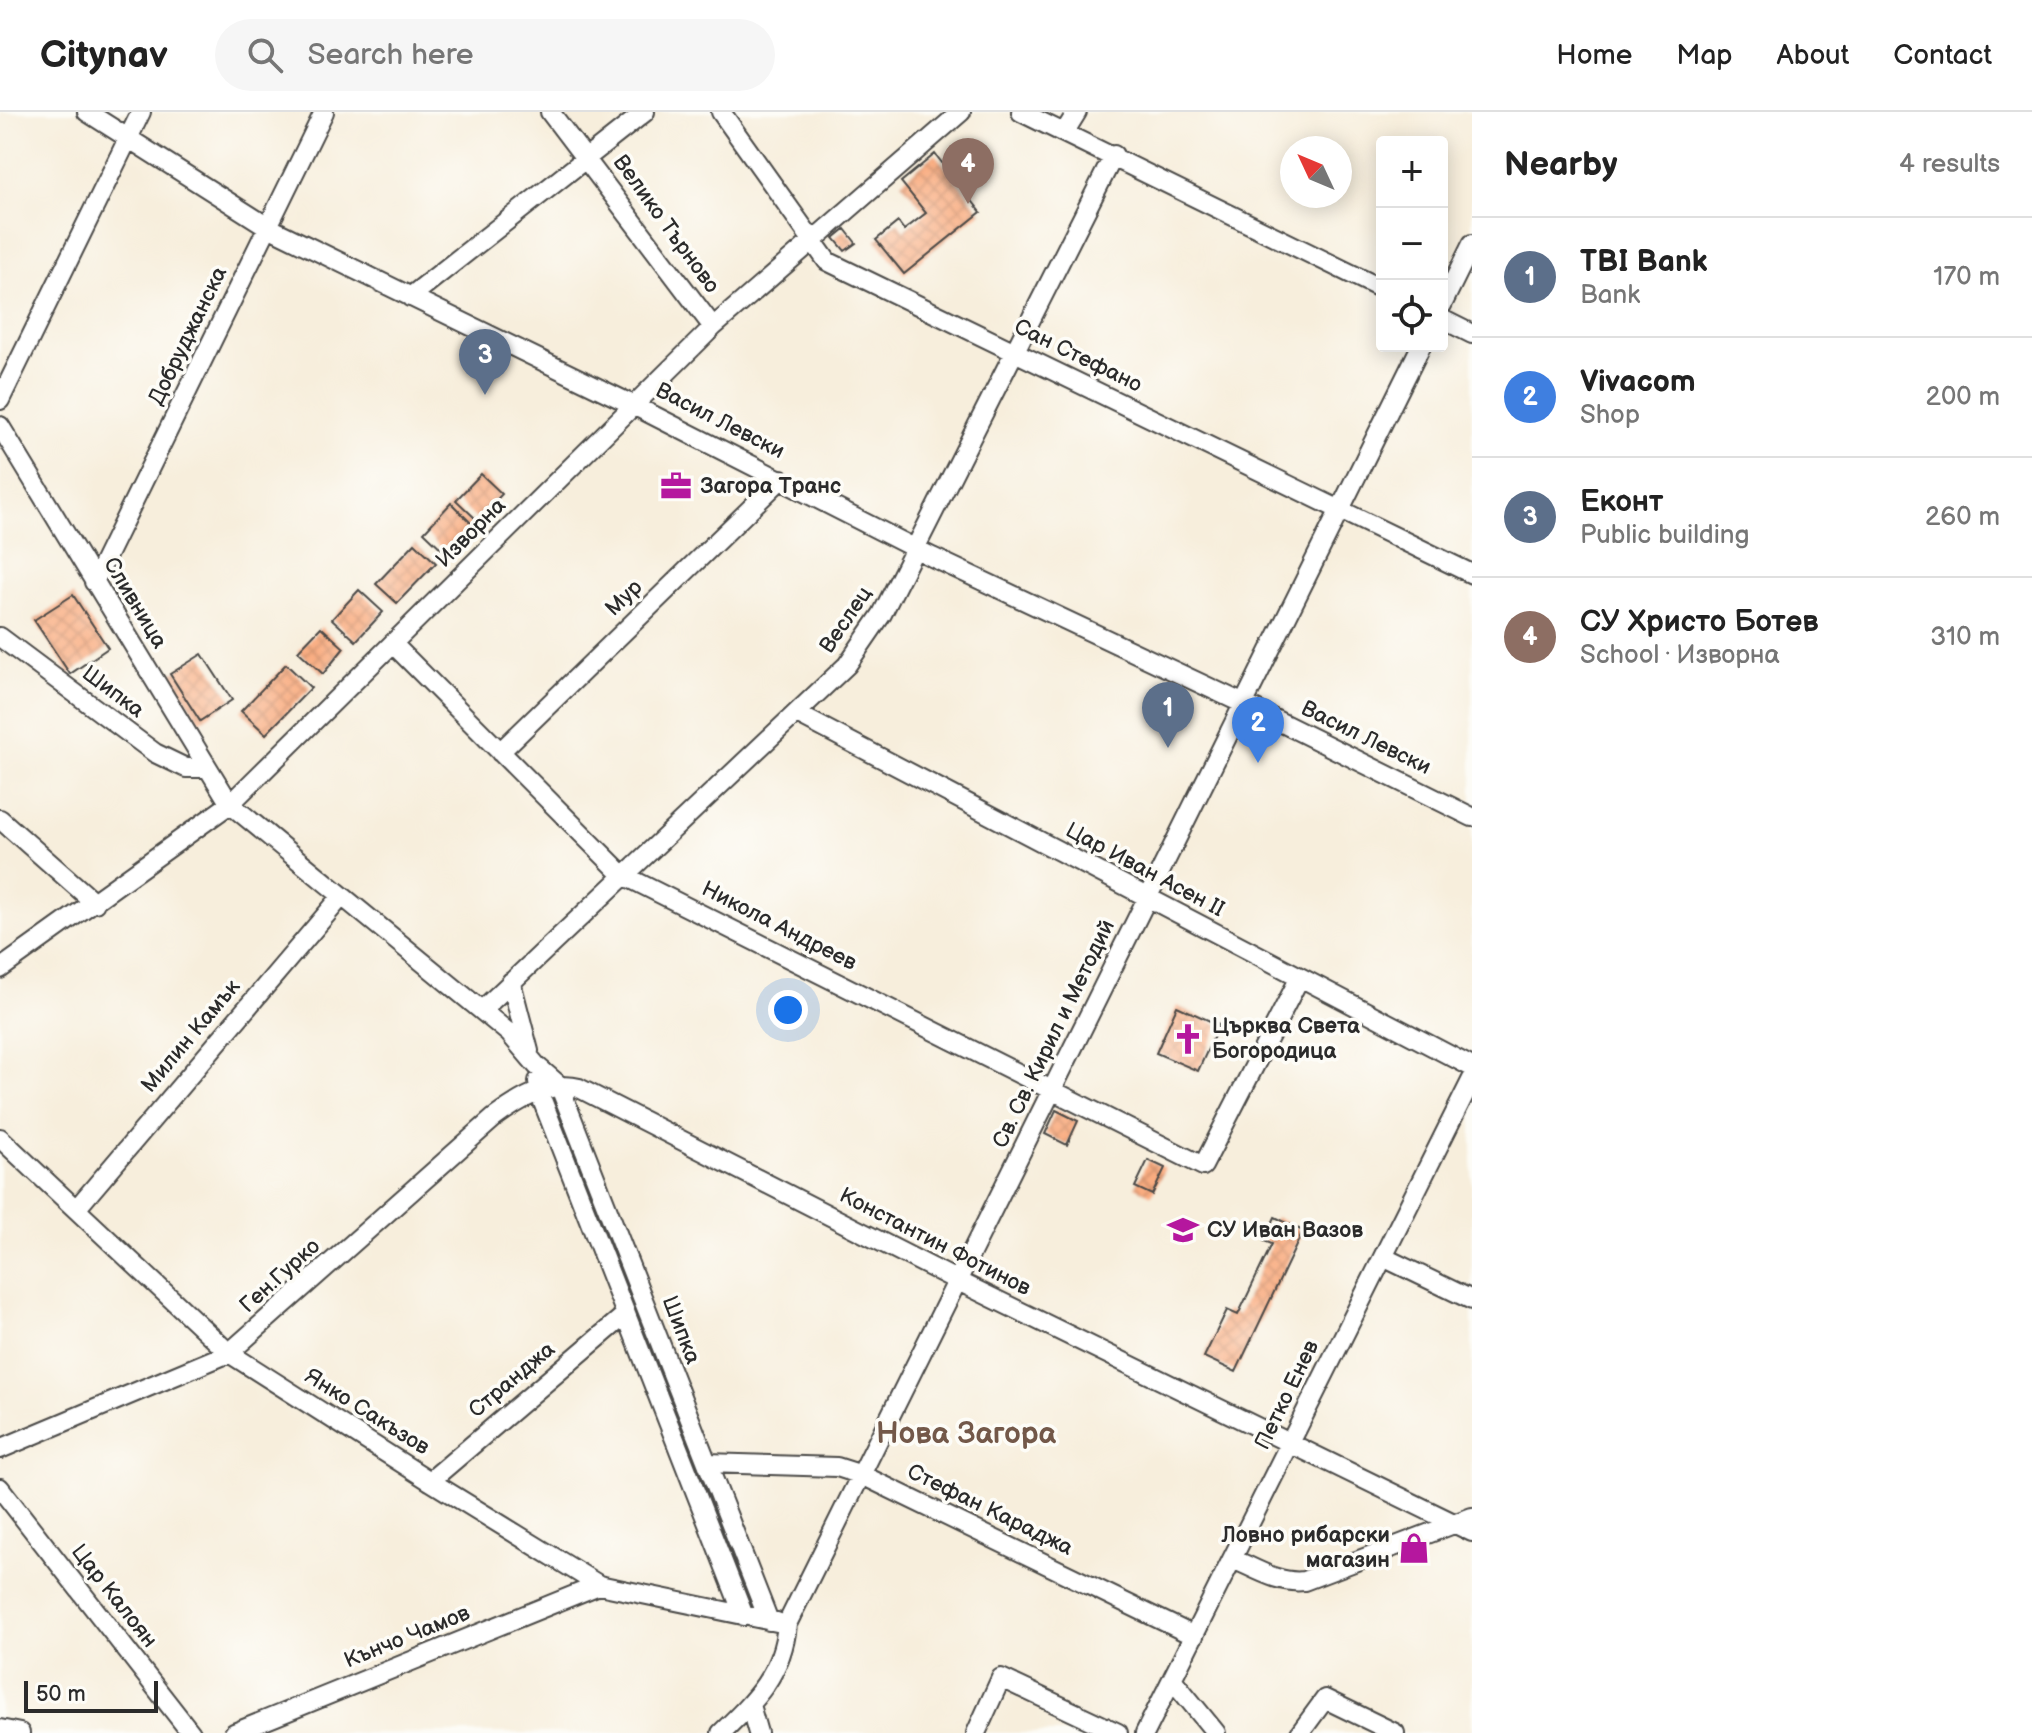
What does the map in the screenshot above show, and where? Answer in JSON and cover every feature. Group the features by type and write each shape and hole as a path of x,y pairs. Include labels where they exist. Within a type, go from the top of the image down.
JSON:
{"street":[{"name":"Васил Левски","path":"87,112 268,227 633,405 915,549 1244,704 1472,817"},
{"path":"0,400 141,112"},
{"name":"Добруджанска","path":"94,582 324,112"},
{"name":"Велико Търново","path":"550,112 587,156 713,327"},
{"path":"410,297 645,112"},
{"name":"Сан Стефано","path":"721,112 827,261 1472,574"},
{"name":"Изворна","path":"0,969 230,804 713,327 961,112"},
{"path":"1021,112 1376,286"},
{"path":"1064,133 1077,112"},
{"name":"Веслец","path":"482,1010 847,665 882,614 1114,155"},
{"path":"1448,293 1472,244"},
{"path":"1448,322 1472,334"},
{"name":"Св. Св. Кирил и Методий","path":"721,1733 750,1705 777,1667 785,1645 778,1622 862,1475 1418,352"},
{"name":"Сливница","path":"0,426 230,804"},
{"name":"Мур","path":"500,752 781,479"},
{"name":"Шипка","path":"2,641 155,753 186,768 206,768"},
{"name":"Никола Андреев","path":"394,645 623,875 1203,1166 1299,979"},
{"name":"Цар Иван Асен II","path":"797,714 1472,1067"},
{"name":"Шипка","path":"230,804 482,1010 559,1085 707,1463 778,1622"},
{"path":"0,819 95,903"},
{"name":"Милин Камък","path":"77,1208 342,896"},
{"path":"511,982 534,1062 539,1092 744,1616"},
{"name":"Петко Енев","path":"1145,1733 1472,1079"},
{"name":"Ген.Гурко","path":"0,1449 229,1353 494,1118 539,1092 559,1085"},
{"name":"Константин Фотинов","path":"559,1085 579,1088 958,1281 1291,1443 1463,1520 1472,1532"},
{"name":"Янко Сакъзов","path":"0,1138 229,1353 430,1481 599,1585 778,1622"},
{"path":"1383,1257 1472,1300"},
{"name":"Странджа","path":"430,1481 625,1315"},
{"name":"Стефан Караджа","path":"707,1463 837,1467 862,1475 1194,1636"},
{"name":"Цар Калоян","path":"0,1488 191,1733"},
{"path":"1233,1559 1275,1578 1304,1581 1463,1520"},
{"name":"Кънчо Чамов","path":"234,1733 599,1585"},
{"path":"976,1733 1001,1678 1118,1733"},
{"path":"1172,1679 1216,1733"},
{"path":"1300,1733 1325,1699 1395,1733"},
{"path":"750,1705 758,1733"},
{"path":"0,1729 20,1733"}],"building":[{"path":"935,154 981,212 904,274 876,240 898,222 904,230 926,213 901,182"},
{"path":"845,229 856,243 845,251 834,238"},
{"path":"481,474 502,494 477,520 456,500"},
{"path":"451,503 473,525 446,553 424,532"},
{"path":"415,543 436,563 397,603 376,584"},
{"path":"359,590 383,612 356,641 332,619"},
{"path":"73,595 108,648 70,674 34,620"},
{"path":"321,627 344,648 323,674 298,651"},
{"path":"202,654 232,700 200,721 170,674"},
{"path":"286,664 311,688 266,734 241,711"},
{"name":"Църква Света Богородица","path":"1177,1006 1219,1025 1198,1071 1156,1053"},
{"path":"1056,1110 1078,1121 1067,1145 1045,1134"},
{"path":"1148,1160 1165,1168 1152,1195 1135,1187"},
{"path":"1275,1217 1303,1231 1236,1372 1204,1357 1227,1310 1238,1315 1272,1244 1264,1241"}],"place":[{"name":"СУ Христо Ботев","path":"968,204"},
{"name":"Еконт","path":"485,395"},
{"name":"Загора Транс","path":"676,486"},
{"name":"TBI Bank","path":"1168,748"},
{"name":"Vivacom","path":"1258,763"},
{"name":"Църква Света Богородица","path":"1188,1039"},
{"name":"СУ Иван Вазов","path":"1183,1230"},
{"name":"Ловно рибарски магазин","path":"1414,1548"}],"district":[{"name":"Нова Загора","path":"966,1434"}]}
